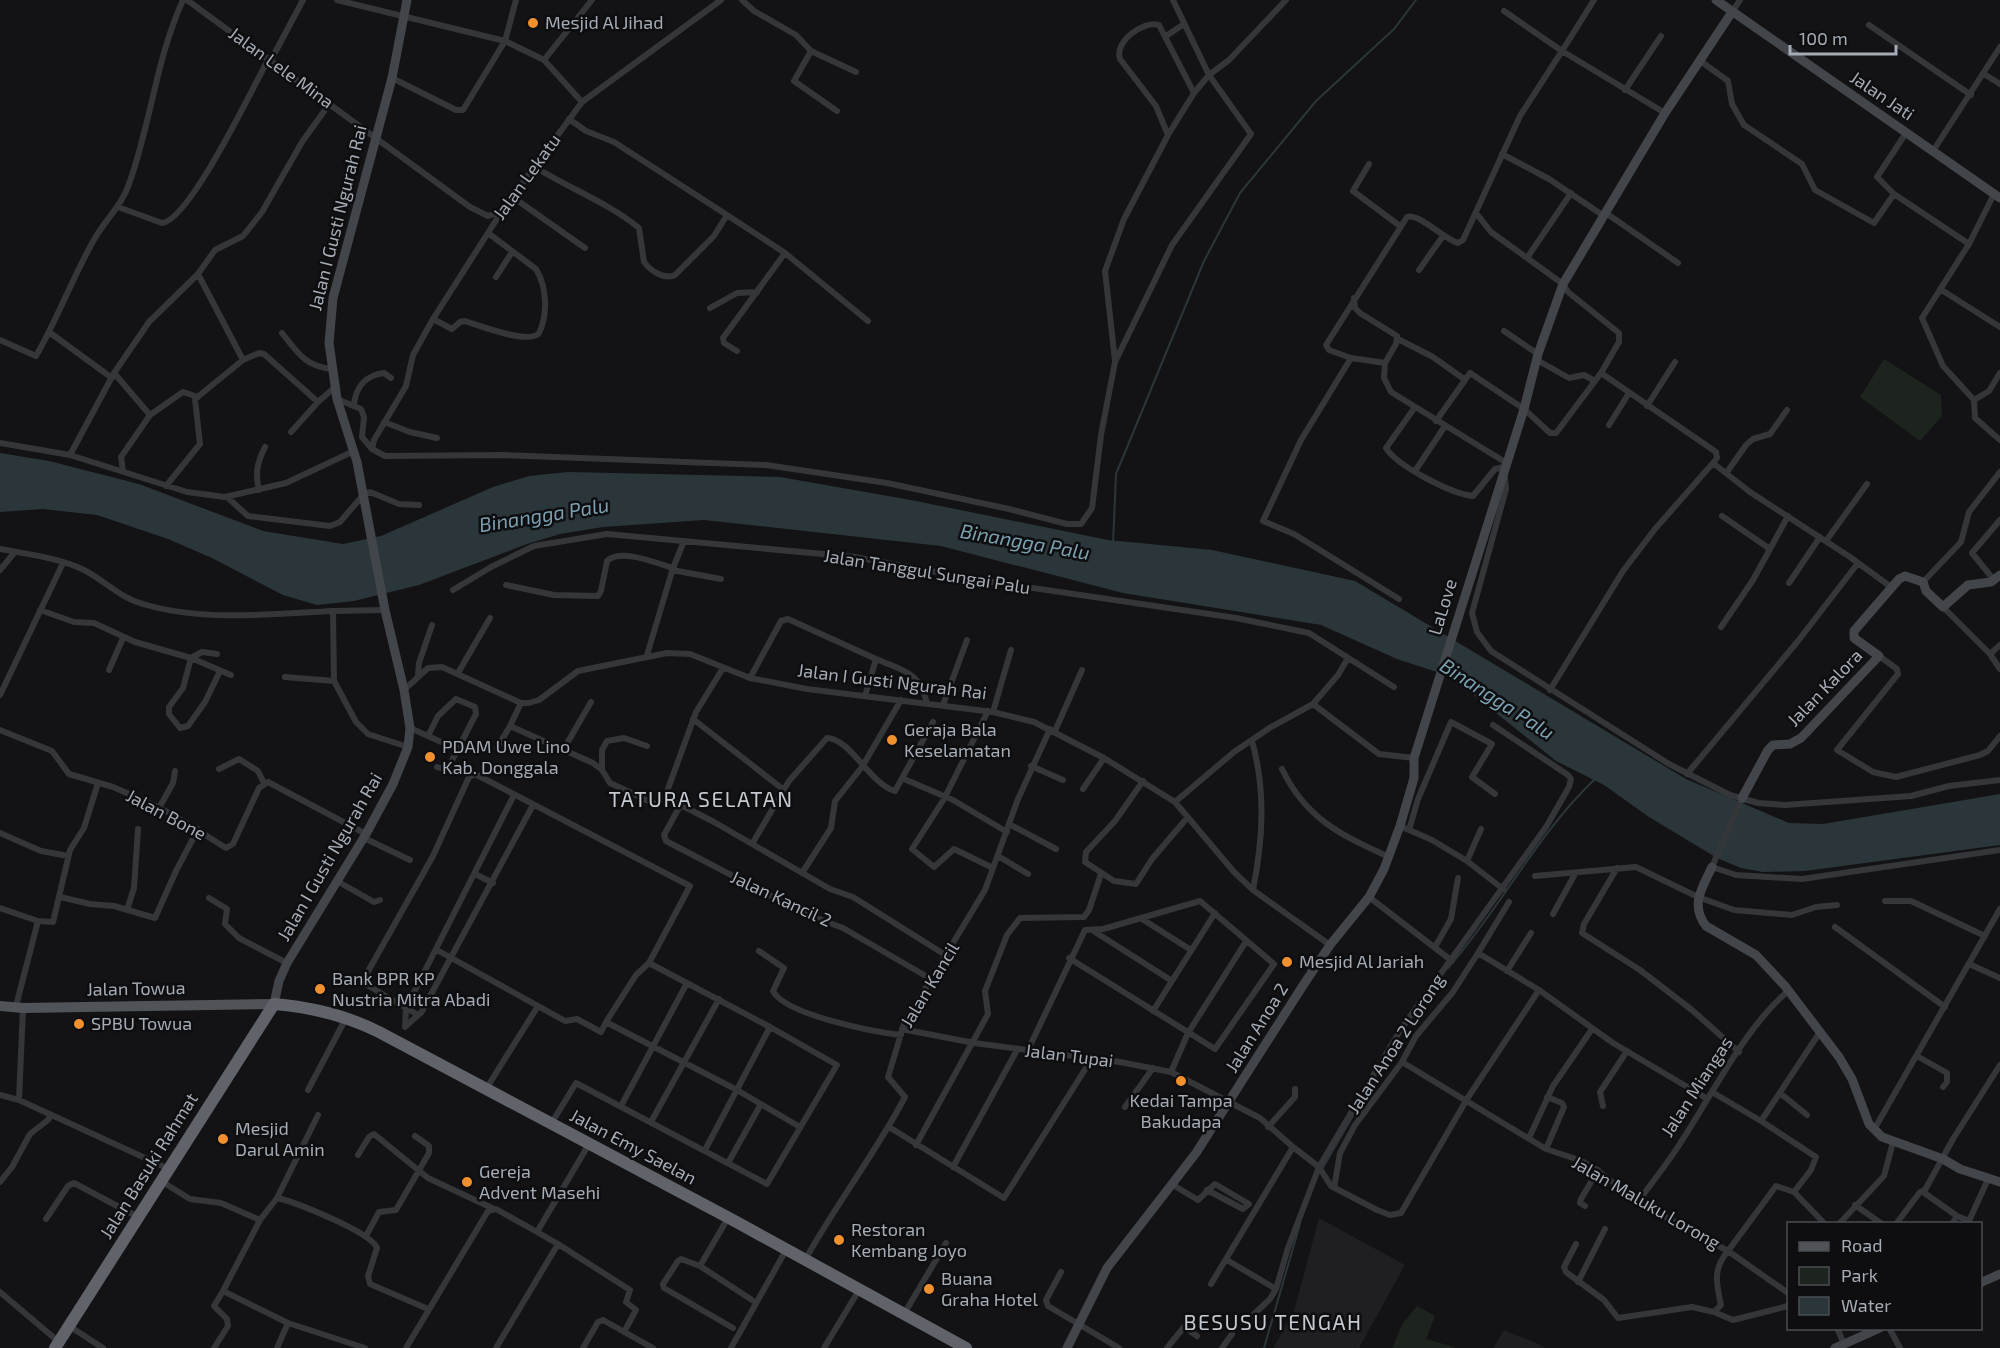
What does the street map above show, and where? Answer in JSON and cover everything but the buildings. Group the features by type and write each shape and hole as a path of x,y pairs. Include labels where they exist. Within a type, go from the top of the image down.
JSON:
{"highway":[{"name":"Jalan Emy Saelan","path":"274,1004 307,1008 346,1017 397,1041 728,1217 966,1348"},
{"name":"Jalan Basuki Rahmat","path":"57,1345 274,1004"}],"main road":[{"name":"Jalan Towua","path":"0,1006 274,1004"}],"street":[{"name":"Jalan Lele Mina","path":"185,0 270,59 477,212 488,216 502,211"},
{"path":"0,339 36,356 94,240 118,207 132,175 163,48 185,0"},
{"path":"118,207 162,223 168,222 175,216 206,175 303,0"},
{"path":"337,0 505,41 544,60 582,102"},
{"name":"Jalan I Gusti Ngurah Rai","path":"274,1004 279,981 287,963 365,836 401,768 408,747 410,728 404,690 357,462 337,399 329,343 333,298 374,135 392,78 407,0"},
{"path":"392,78 461,111 505,41 516,0"},
{"path":"544,60 592,0"},
{"path":"742,0 754,11 799,37 811,51 856,72"},
{"path":"337,399 354,404 363,412 362,437 372,449 385,456 503,455 766,465 887,483 1067,524 1081,524 1092,508 1101,435 1116,362 1172,245 1251,134 1209,75 1173,0"},
{"path":"1116,362 1105,271 1124,219 1168,135 1194,93 1209,75 1229,60 1286,0"},
{"path":"1385,363 1351,358 1329,350 1326,345 1407,217 1413,216 1451,241 1460,242 1476,213 1520,116 1594,0"},
{"name":"Jalan Jati","path":"1716,0 1997,196"},
{"path":"1732,12 1740,0"},
{"name":"Jalan Lekatu","path":"372,449 384,422 406,386 413,355 433,319 502,211 514,198 582,102 718,1"},
{"path":"1503,11 1562,51 1665,113"},
{"name":"LaLove","path":"1430,707 1488,517 1524,409 1537,357 1563,284 1665,113 1732,12"},
{"path":"1166,36 1184,24"},
{"path":"1168,135 1156,106 1118,52 1122,42 1147,25 1159,26 1194,93"},
{"path":"1869,25 1971,95"},
{"path":"1625,90 1661,36"},
{"path":"1933,151 2000,47"},
{"path":"811,51 794,81 837,111"},
{"path":"1699,60 1728,81 1732,104 1744,125 1802,164 1815,190 1874,223 1894,194"},
{"path":"1984,74 2000,84"},
{"path":"70,455 113,375 149,322 198,274 214,250 243,236 262,212 302,142 330,103"},
{"path":"569,119 586,131 614,142 785,253 868,321"},
{"path":"1906,134 1877,177 1894,194 1969,244"},
{"path":"1502,154 1572,193 1678,263"},
{"path":"1369,164 1353,191 1400,226"},
{"path":"535,167 560,183 604,203 639,228 644,262 666,277 675,275 694,257 714,236 727,215"},
{"path":"1527,258 1572,193"},
{"path":"1997,196 1922,318 1943,366 1974,400 1975,418 2000,440"},
{"path":"514,198 585,248"},
{"path":"1436,421 1468,373 1472,373 1524,409 1550,433 1556,433 1601,373 1619,342 1619,333 1568,292 1563,284 1491,232 1476,213"},
{"path":"433,319 450,329 465,321 501,333 536,337 544,319 542,282 536,269 488,233"},
{"path":"1419,270 1443,236"},
{"path":"496,277 512,252"},
{"path":"737,351 724,343 723,338 785,253"},
{"path":"198,274 243,360"},
{"path":"1940,289 2000,327"},
{"path":"710,308 736,293 757,292"},
{"path":"1354,298 1355,308 1360,313 1394,333 1398,339 1433,357 1464,379"},
{"path":"1504,331 1569,378 1584,375 1595,381"},
{"path":"49,332 113,375 150,415"},
{"path":"282,333 306,362 315,367 331,369"},
{"path":"1398,339 1385,363 1386,385 1391,392 1505,465"},
{"path":"166,486 200,444 194,405 198,397 243,360 259,353 264,354 318,402"},
{"path":"1351,358 1301,440 1263,521 1294,534 1399,599"},
{"path":"1647,406 1675,362"},
{"path":"354,404 356,391 370,376 384,373 391,378"},
{"path":"1550,690 1623,571 1655,529 1717,458 1716,452 1601,373"},
{"path":"1974,400 1989,391 2000,373"},
{"path":"291,432 335,387"},
{"path":"123,471 121,457 150,415 183,392 198,397"},
{"path":"1609,425 1629,393"},
{"path":"1415,407 1386,448 1415,471 1456,494 1473,496 1495,469 1505,465"},
{"path":"1727,472 1746,445 1753,439 1770,434 1787,410"},
{"path":"384,422 410,432 437,438"},
{"path":"1415,471 1445,426"},
{"path":"0,443 70,455 166,486 197,494 227,497 286,483 354,451"},
{"path":"259,490 255,475 257,463 265,447"},
{"path":"1713,463 1750,492 1823,539 1891,587 1905,576 1923,582"},
{"path":"1505,465 1506,489 1472,613 1474,624 1491,651 1550,690 1687,774 1742,800 1785,805 1911,796 1949,786 2000,780"},
{"path":"1923,582 1961,542 1969,512 2000,472"},
{"path":"1789,583 1867,484"},
{"path":"227,497 248,516 330,526 340,522 364,494 370,492 399,504 418,505"},
{"path":"1722,516 1770,549"},
{"path":"1721,627 1744,596 1788,516"},
{"path":"1997,578 1972,552 2000,520"},
{"name":"Jalan Tanggul Sungai Palu","path":"453,590 491,567 534,546 607,534 855,557 985,581 1236,618 1309,633 1394,687"},
{"path":"647,655 672,569 684,541"},
{"path":"0,549 74,565 98,577 129,598 154,607 249,614 386,610"},
{"path":"0,570 15,552"},
{"path":"506,585 554,595 597,596 601,591 607,561 615,556 640,559 672,569 721,579"},
{"path":"0,695 63,563"},
{"path":"1687,774 1798,641 1858,563"},
{"path":"1943,607 1968,585 1997,578"},
{"path":"1923,582 1926,591 1990,654 2000,669"},
{"name":"Jalan Kalora","path":"1742,800 1768,750 1773,745 1790,744 1801,738 1879,656 1861,644 1853,634 1891,587"},
{"path":"40,610 74,622 94,623 123,638 191,658 231,675"},
{"path":"333,611 334,681 361,729 408,747"},
{"path":"458,673 490,618"},
{"path":"750,678 784,619 876,658 917,679 922,685 927,703"},
{"path":"418,675 419,663 432,626"},
{"path":"109,670 123,638"},
{"path":"943,705 967,640"},
{"path":"1990,654 2000,645"},
{"path":"993,868 954,849 934,867 913,851 915,842 944,799 990,712 1011,650"},
{"path":"217,654 202,652 191,658 183,688 169,707 169,714 180,728 188,726 205,702 220,671"},
{"name":"Jalan I Gusti Ngurah Rai","path":"521,703 530,704 539,700 578,671 647,655 690,654 750,678 807,689 990,712 1052,730 1104,758 1175,802 1253,890 1330,945"},
{"path":"1879,656 1897,669 1898,674 1842,740 1837,750 1873,772 1896,777 1980,755 1988,751 2000,736"},
{"path":"865,696 876,658"},
{"path":"1175,802 1234,752 1313,704 1338,675 1348,658"},
{"path":"404,690 418,675 434,666 458,673 521,703 497,748"},
{"path":"665,797 693,719 723,668"},
{"name":"Jalan Kancil","path":"805,1260 828,1217 889,1127 905,1097 888,1077 901,1032 980,901 1031,766 1082,670"},
{"path":"285,677 334,681"},
{"path":"429,734 438,716 456,699 474,706 476,714 447,770 437,767"},
{"name":"Jalan Kancil 2","path":"802,873 831,828 835,801 862,767 901,700"},
{"path":"562,752 591,702"},
{"path":"1313,704 1379,754 1414,758"},
{"name":"Jalan Anoa 2","path":"1067,1348 1107,1268 1173,1185 1330,945 1369,897 1404,828 1414,778 1414,758 1430,707"},
{"path":"693,719 784,790"},
{"path":"862,767 892,791 897,790 933,722"},
{"path":"1495,794 1472,777 1492,744 1451,722 1404,828 1467,861 1503,889"},
{"name":"Jalan Anoa 2 Lorong","path":"1252,1316 1270,1299 1276,1289 1288,1248 1319,1167 1401,1029 1503,889 1546,827 1569,787 1569,776 1492,725"},
{"name":"Jalan Kancil 2","path":"510,726 562,752 584,759 602,770 610,783 657,805 665,797 681,804 830,889 853,897 947,956"},
{"path":"410,728 429,734 459,750"},
{"name":"Jalan Bone","path":"0,730 56,753 69,774 98,783 159,808 198,829 224,847 232,844 258,788 264,783"},
{"name":"Jalan Kancil 2","path":"752,844 784,790 829,737 855,756 862,767"},
{"path":"602,770 602,750 606,741 624,738 647,746"},
{"path":"1252,741 1260,771 1262,821 1253,890"},
{"path":"1083,789 1104,758"},
{"path":"219,769 239,759 258,771 264,783 272,782 410,860"},
{"path":"1031,766 1063,780"},
{"path":"1282,769 1293,793 1318,819 1344,837 1389,857"},
{"path":"159,808 173,783 175,771"},
{"path":"417,1015 362,982 433,856 469,777 477,774 690,886 650,963 636,975 601,1032 577,1019 566,1021 437,950"},
{"path":"904,779 944,799 953,800 1006,832"},
{"path":"1143,782 1115,821 1084,854 1085,862 1114,881 1138,883 1152,859 1187,818"},
{"path":"0,908 38,921 53,922 68,856 84,828 98,783"},
{"path":"405,1027 406,1008 514,795"},
{"path":"1742,800 1698,897 1698,912 1706,926 1756,955 1839,1058 1852,1079 1869,1124 1882,1137 1943,1159 1960,1169 2000,1182"},
{"name":"Jalan Kancil 2","path":"681,804 664,835 666,841 806,914 843,928 931,979"},
{"path":"397,1041 405,1027 422,1013 533,805"},
{"path":"1009,824 1056,849"},
{"path":"127,910 134,888 138,829"},
{"path":"60,897 90,904 114,906 156,918 176,871 198,829"},
{"path":"1467,861 1481,829"},
{"path":"0,833 40,851 68,856"},
{"path":"1713,864 1736,875 1795,879 2000,850"},
{"path":"998,856 1028,874"},
{"path":"1535,876 1636,867 1698,897 1734,910 1766,915 1792,915 1816,907 1837,905"},
{"path":"1617,868 1584,924 1582,933 1640,970 1692,1010 1739,1052"},
{"path":"475,874 493,883"},
{"path":"916,1144 974,1043 988,1014 985,991 1006,935 1020,918 1084,917 1089,910 1101,874"},
{"path":"1553,914 1575,874"},
{"path":"1435,947 1451,919 1458,878"},
{"path":"337,881 374,902 380,900"},
{"path":"1369,897 1452,961"},
{"path":"209,898 227,909 225,924 234,934 287,963"},
{"path":"1028,1050 1069,958 1083,931 1142,919 1197,901 1215,913 1245,943 1274,964 1217,1048 1211,1048 1069,958"},
{"path":"1886,901 1911,901 1985,936"},
{"path":"1333,1187 1340,1154 1350,1134 1402,1062 1416,1036 1453,992 1509,902"},
{"path":"1875,1128 2000,909"},
{"path":"1153,1011 1215,913"},
{"path":"1142,919 1191,950"},
{"path":"19,1100 19,1007 38,921"},
{"path":"1835,927 1945,1007"},
{"path":"1092,930 1172,981"},
{"path":"1507,971 1531,933"},
{"path":"1171,1072 1188,1033 1245,943"},
{"name":"Jalan Tupai","path":"759,951 783,966 784,971 773,992 788,1004 813,1016 873,1031 901,1032 1171,1072 1260,1118 1293,1148 1319,1167"},
{"path":"1478,953 1539,990 1627,1052 1706,1098"},
{"path":"551,1124 576,1083 767,1184 837,1065 770,1026 650,963"},
{"path":"1970,964 2000,978"},
{"path":"621,1106 687,983"},
{"path":"1319,1167 1333,1187 1390,1215 1401,1213 1467,1100 1539,990"},
{"name":"Jalan Miangas","path":"1638,1202 1681,1143 1706,1098 1758,1024 1786,992"},
{"path":"651,1122 718,999"},
{"path":"486,1089 538,1006"},
{"path":"308,1090 346,1017"},
{"path":"606,1022 737,1090 800,1127"},
{"path":"705,1150 770,1026"},
{"path":"1529,1138 1547,1097 1592,1029"},
{"path":"1761,1121 1820,1032"},
{"path":"952,1167 1017,1050"},
{"path":"1603,1106 1600,1092 1627,1052"},
{"path":"1917,1056 1947,1072 1947,1082 1943,1087"},
{"path":"889,1127 1004,1198 1091,1060"},
{"name":"Jalan Maluku Lorong","path":"1402,1062 1546,1149 1582,1161 1598,1170 1638,1202 1728,1251 1718,1264 1716,1277 1721,1305 1727,1320"},
{"path":"1898,1222 1920,1192 1923,1192 2000,1065"},
{"path":"1125,1107 1153,1068"},
{"path":"1268,1127 1295,1097 1295,1089"},
{"path":"1712,1092 1816,1157 1811,1170 1794,1192"},
{"path":"1780,1093 1807,1115"},
{"path":"0,1095 19,1100 170,1170"},
{"path":"1546,1149 1564,1107 1562,1103 1547,1097"},
{"path":"728,1162 761,1104"},
{"path":"0,1182 12,1167 30,1134 51,1115"},
{"path":"214,1348 228,1326 228,1319 214,1306 260,1220 277,1198 318,1115"},
{"path":"358,1155 373,1134 419,1172 537,1232 630,1290 626,1302 636,1310 624,1332"},
{"path":"366,1236 379,1212 396,1210 419,1172 430,1148 415,1136"},
{"path":"1841,1222 1884,1176 1893,1142"},
{"path":"537,1232 589,1144"},
{"path":"1211,1284 1293,1148"},
{"path":"1585,1206 1580,1203 1581,1199 1598,1170"},
{"path":"1923,1192 1957,1216 1969,1221 1988,1179"},
{"path":"161,1181 190,1199 221,1203 260,1220"},
{"path":"45,1220 72,1183 138,1217"},
{"path":"1173,1185 1196,1200 1202,1198 1207,1190 1215,1184 1249,1204 1244,1210 1207,1190"},
{"path":"1787,1292 1728,1251 1776,1186 1794,1192 1823,1222"},
{"path":"277,1198 308,1209 366,1236 377,1248 368,1276 370,1284 428,1309"},
{"path":"1855,1205 1879,1222"},
{"path":"406,1348 492,1208"},
{"path":"1953,1222 1957,1216"},
{"path":"700,1266 728,1217"},
{"path":"1578,1282 1605,1228"},
{"path":"904,1315 946,1243"},
{"path":"496,1348 558,1244"},
{"path":"1576,1244 1564,1267 1578,1282 1604,1300 1618,1318 1692,1307 1714,1312 1727,1320 1787,1306"},
{"path":"731,1348 786,1250"},
{"path":"733,1328 664,1287 680,1259 700,1266 752,1300"},
{"path":"1227,1260 1276,1289"},
{"path":"1061,1272 1046,1303 1119,1348"},
{"path":"1982,1281 2000,1274"},
{"path":"824,1348 859,1290"},
{"path":"223,1291 288,1323 365,1348"},
{"path":"0,1292 57,1345"},
{"path":"1714,1312 1721,1305"},
{"path":"583,1348 600,1320 653,1348"},
{"path":"277,1348 288,1323"},
{"path":"69,1326 103,1348"},
{"path":"1167,1348 1184,1327 1197,1336"},
{"path":"1837,1330 1840,1346 1878,1330"},
{"path":"1890,1330 1900,1348"},
{"path":"1222,1348 1232,1334"}],"shaded area":[{"path":"1319,1218 1405,1265 1359,1348 1273,1348 1294,1311"},
{"path":"1504,1330 1536,1343 1545,1348 1493,1348"}],"green space":[{"path":"1884,359 1941,395 1942,416 1920,441 1860,397"},
{"path":"1417,1306 1435,1316 1426,1339 1457,1348 1392,1348 1403,1323"}],"water":[{"name":"Binangga Palu","path":"0,453 49,461 139,484 263,531 343,544 381,536 493,487 529,476 568,472 780,477 911,500 1108,540 1212,550 1355,581 1686,779 1789,823 1823,824 2000,794 2000,845 1805,871 1763,872 1741,868 1717,858 1649,817 1604,785 1556,761 1470,692 1443,674 1397,659 1321,625 1123,593 941,546 704,520 603,527 560,534 527,544 419,585 354,601 317,605 283,595 212,558 168,539 97,515 43,509 0,512"}],"waterway":[{"path":"1113,544 1116,474 1204,261 1240,193 1316,101 1394,29 1416,0"},
{"path":"1448,968 1555,824 1595,779"},
{"path":"1322,1169 1372,1083"},
{"path":"1264,1348 1300,1224"}],"place":[{"name":"Mesjid Al Jihad","path":"533,23"},
{"name":"Geraja Bala Keselamatan","path":"892,740"},
{"name":"PDAM Uwe Lino Kab. Donggala","path":"430,757"},
{"name":"Mesjid Al Jariah","path":"1287,962"},
{"name":"Bank BPR KP Nustria Mitra Abadi","path":"320,989"},
{"name":"SPBU Towua","path":"79,1024"},
{"name":"Kedai Tampa Bakudapa","path":"1181,1081"},
{"name":"Mesjid Darul Amin","path":"223,1139"},
{"name":"Gereja Advent Masehi","path":"467,1182"},
{"name":"Restoran Kembang Joyo","path":"839,1240"},
{"name":"Buana Graha Hotel","path":"929,1289"}],"district":[{"name":"TATURA SELATAN","path":"701,800"},
{"name":"BESUSU TENGAH","path":"1273,1323"}]}
